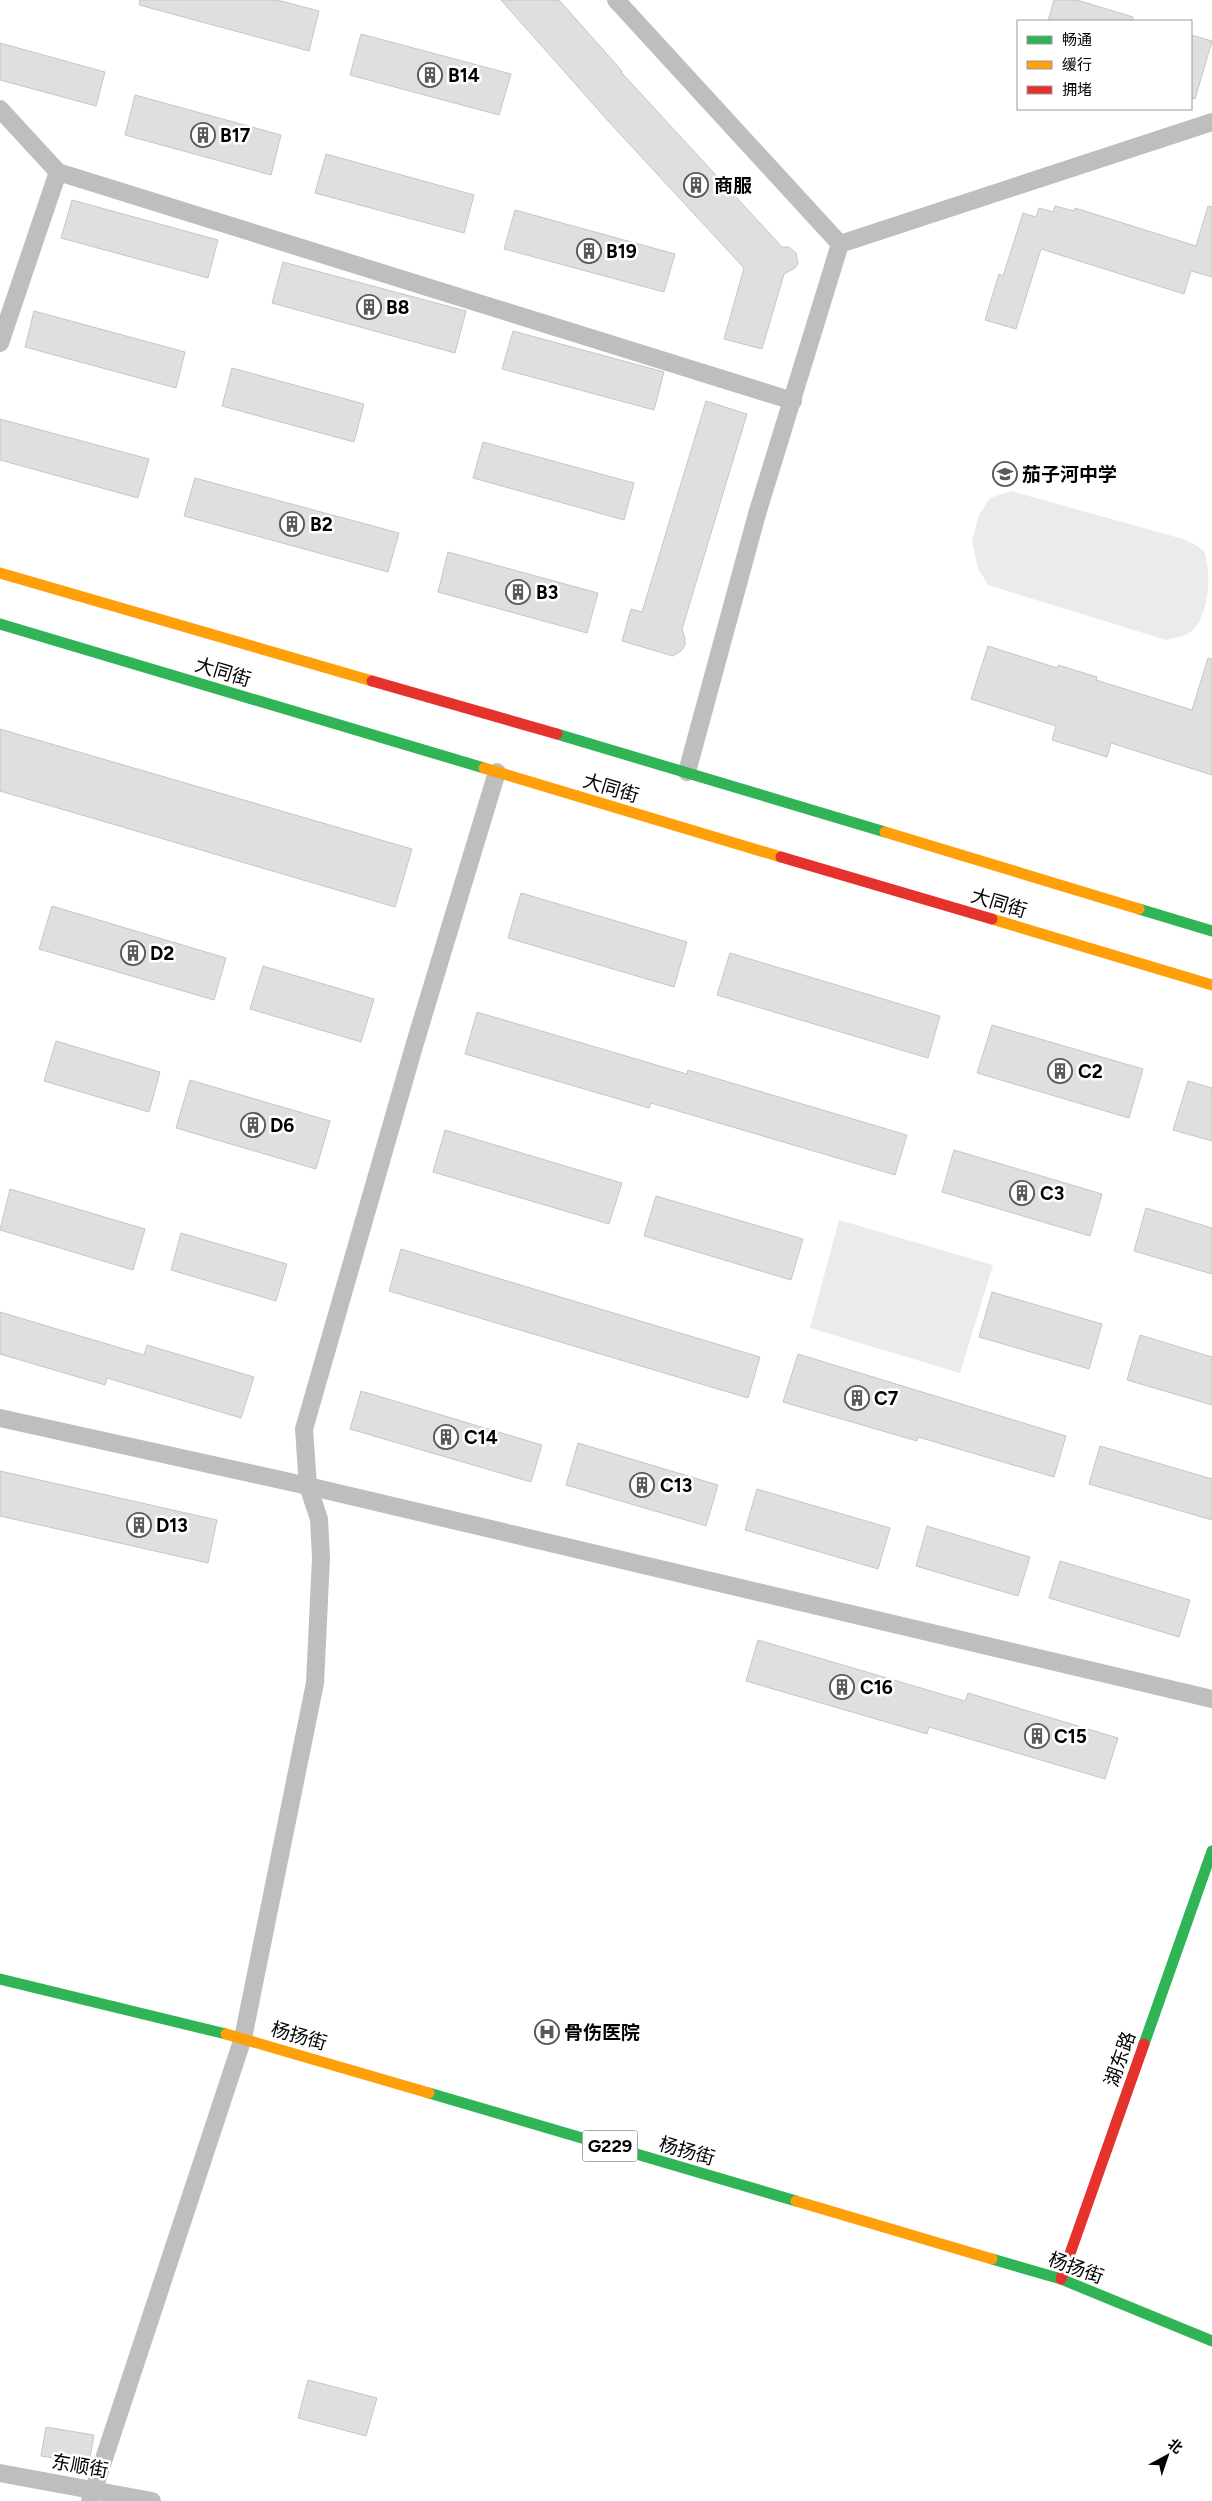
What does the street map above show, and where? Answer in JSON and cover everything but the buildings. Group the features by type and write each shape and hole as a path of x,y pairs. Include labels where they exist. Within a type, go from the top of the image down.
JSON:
{"main road":[{"name":"大同街","path":"0,573 687,772 1212,931"},
{"name":"大同街","path":"0,624 1212,985"},
{"name":"湖东路","path":"1061,2279 1212,1851"},
{"name":"杨扬街","path":"0,1979 243,2038 1061,2279 1212,2341"}],"street":[{"path":"616,0 840,244"},
{"path":"0,109 58,172 793,401"},
{"path":"840,244 1212,122"},
{"path":"0,343 58,172"},
{"path":"687,772 757,514 840,244"},
{"path":"92,2495 243,2038 315,1682 321,1558 319,1519 308,1486 304,1429 412,1052 497,772"},
{"path":"0,1418 308,1486 1212,1699"},
{"name":"东顺街","path":"0,2474 92,2495 152,2501"}],"shaded area":[{"path":"1011,491 1183,539 1202,549 1207,560 1208,592 1203,614 1198,624 1187,634 1166,640 988,585 978,568 972,541 979,515 990,498"},
{"path":"839,1220 993,1265 960,1373 810,1328"}],"traffic: fast":[{"path":"0,624 484,768"},
{"path":"557,734 885,832"},
{"path":"1139,909 1212,931"},
{"path":"1144,2044 1212,1851"},
{"path":"0,1979 226,2034"},
{"path":"429,2093 796,2201"},
{"path":"992,2259 1061,2279 1212,2341"}],"traffic: slow":[{"path":"0,573 372,681"},
{"path":"484,768 781,857"},
{"path":"885,832 1139,909"},
{"path":"992,919 1212,985"},
{"path":"226,2034 429,2093"},
{"path":"796,2201 992,2259"}],"traffic: jam":[{"path":"372,681 557,734"},
{"path":"781,857 992,919"},
{"path":"1061,2279 1144,2044"}],"place":[{"name":"B14","path":"430,75"},
{"name":"B17","path":"203,135"},
{"name":"商服","path":"696,185"},
{"name":"B19","path":"589,251"},
{"name":"B8","path":"369,307"},
{"name":"茄子河中学","path":"1005,474"},
{"name":"B2","path":"292,524"},
{"name":"B3","path":"518,592"},
{"name":"D2","path":"133,953"},
{"name":"C2","path":"1060,1071"},
{"name":"D6","path":"253,1125"},
{"name":"C3","path":"1022,1193"},
{"name":"C7","path":"857,1398"},
{"name":"C14","path":"446,1437"},
{"name":"C13","path":"642,1485"},
{"name":"D13","path":"139,1525"},
{"name":"C16","path":"842,1687"},
{"name":"C15","path":"1037,1736"},
{"name":"骨伤医院","path":"547,2032"}]}
